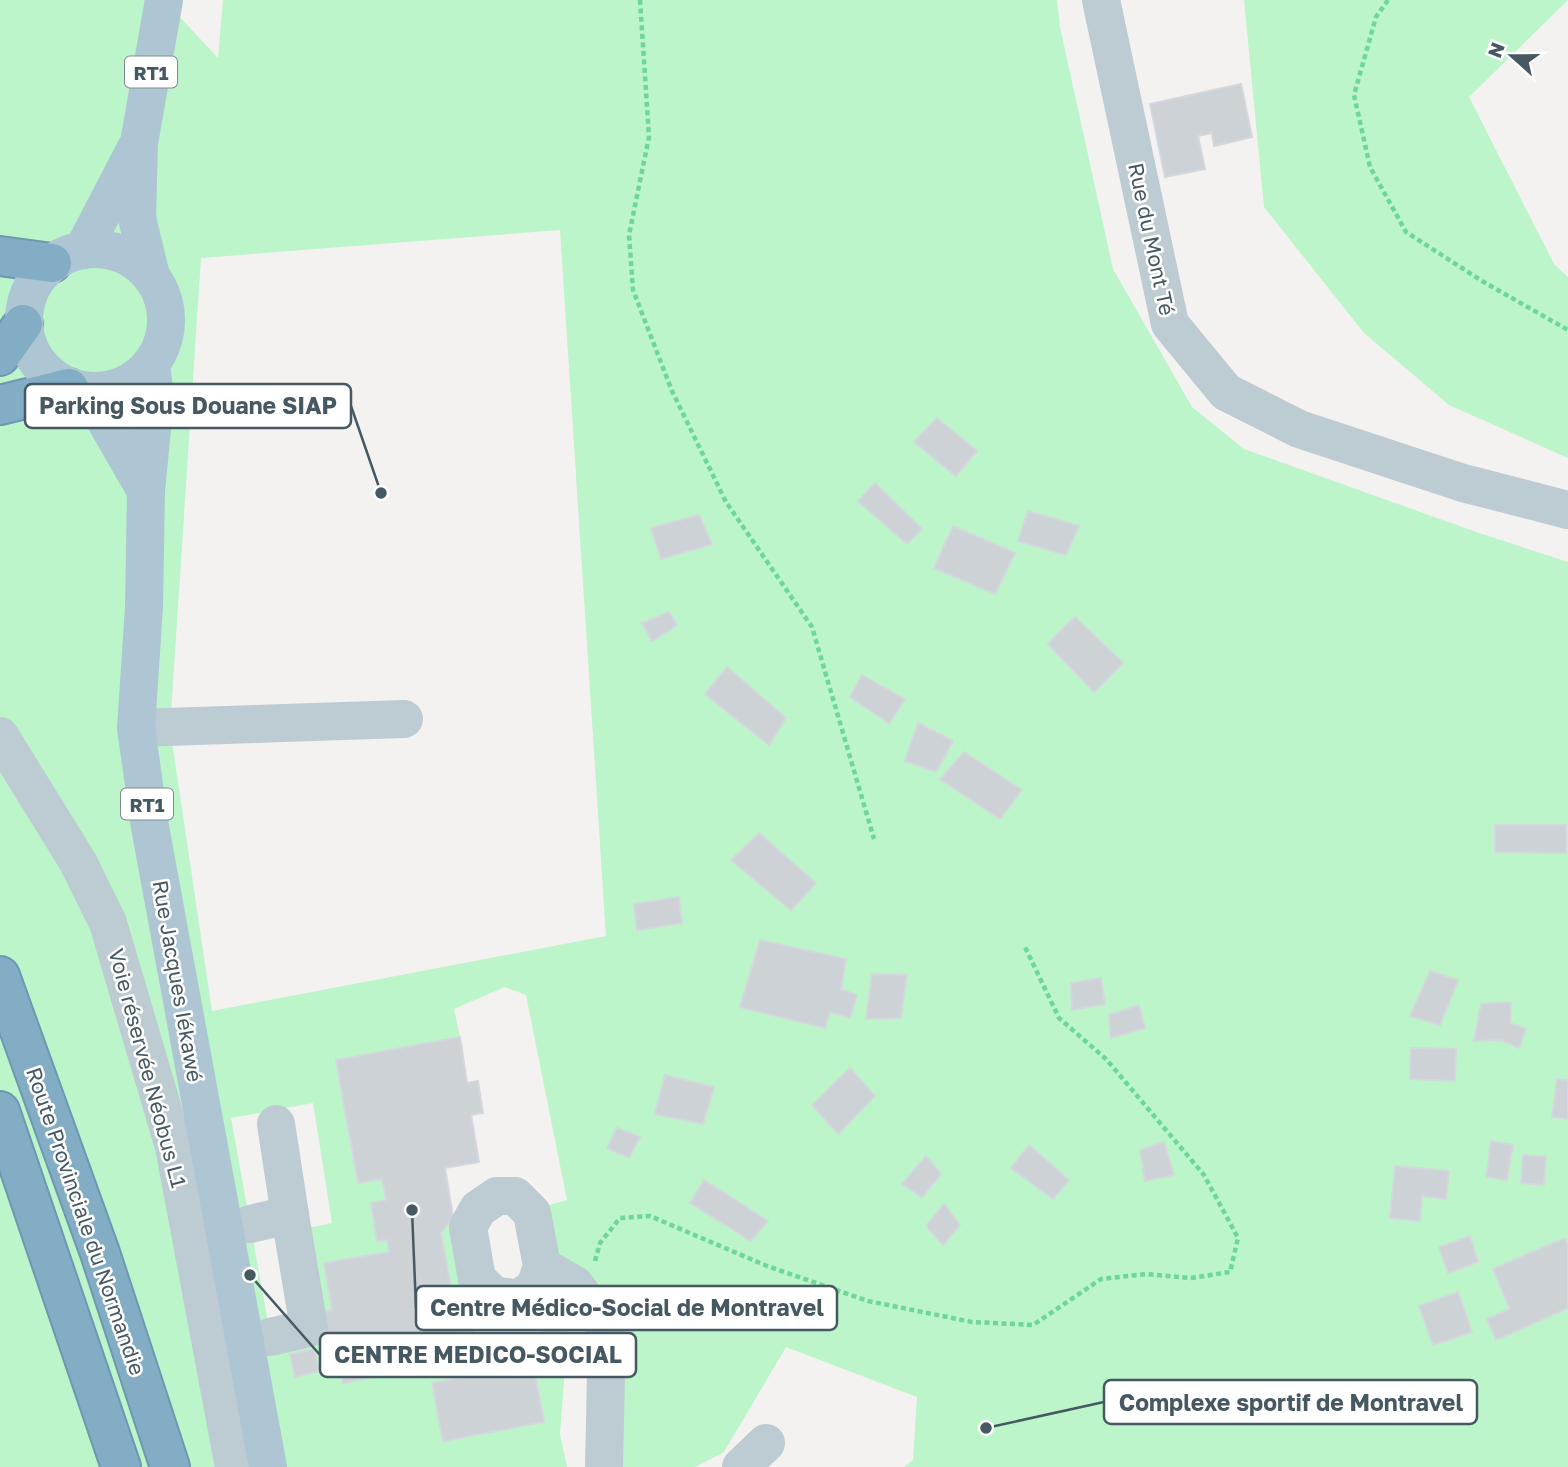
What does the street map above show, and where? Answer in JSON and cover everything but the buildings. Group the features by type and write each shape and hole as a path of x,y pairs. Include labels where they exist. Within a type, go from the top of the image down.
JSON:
{"highway":[{"path":"0,256 67,256"},
{"path":"0,356 23,324"},
{"path":"0,405 79,390"},
{"name":"Route Provinciale du Normandie","path":"0,976 100,1253 170,1467"},
{"path":"0,1111 121,1467"}],"main road":[{"name":"RT1","path":"151,276 137,218 139,144 164,0"},
{"name":"RT1","path":"67,256 139,144"},
{"path":"102,249 121,253 137,262 151,276 163,297 166,320 162,343 151,364 134,380 113,390 79,390 51,378 37,363 27,345 23,324 30,290 39,275 67,256 102,249"},
{"name":"Rue Jacques Iékawé","path":"151,364 155,398 146,491 145,607 136,728 150,827 268,1467"},
{"path":"79,390 146,491"}],"street":[{"name":"Rue du Mont Té","path":"1101,0 1170,324 1226,392 1299,429 1463,483 1568,510"},
{"path":"136,728 404,719"},
{"name":"Voie réservée Néobus L1","path":"0,736 78,862 108,923 174,1147 234,1467"},
{"path":"270,1337 309,1328 276,1124"},
{"path":"250,1224 290,1215"},
{"path":"542,1266 575,1285 607,1328 604,1467"}],"path":[{"path":"640,0 649,137 629,235 633,290 672,391 726,502 812,627 874,839"},
{"path":"1388,0 1376,17 1354,95 1370,167 1406,232 1482,281 1568,330"},
{"path":"585,1299 600,1244 621,1218 650,1216 767,1266 868,1301 972,1322 1033,1325 1101,1279 1146,1274 1191,1278 1230,1272 1238,1238 1204,1175 1106,1059 1059,1018 1025,947"}],"green space":[{"path":"0,0 164,0 218,58 223,0 1057,0 1060,27 1113,269 1192,407 1244,449 1568,562 1568,1467 904,1467 913,1460 917,1397 786,1347 724,1452 695,1467 604,1467 607,1328 555,1274 546,1206 567,1200 526,995 505,987 454,1009 460,1037 336,1060 358,1183 382,1179 386,1200 371,1204 377,1241 387,1240 389,1252 324,1263 332,1310 317,1313 303,1229 332,1223 313,1103 231,1118 273,1350 335,1337 344,1383 464,1360 441,1233 453,1217 476,1342 545,1331 539,1296 557,1290 569,1314 560,1434 567,1467 0,1467","holes":["560,230 606,936 212,1011 170,728 201,258"]},
{"path":"1244,0 1568,0 1469,97 1554,264 1568,277 1568,458 1449,405 1364,333 1264,207"}],"place":[{"name":"Parking Sous Douane SIAP","path":"381,493"},
{"name":"Centre Médico-Social de Montravel","path":"412,1210"},
{"name":"CENTRE MEDICO-SOCIAL","path":"250,1275"},
{"name":"Complexe sportif de Montravel","path":"986,1428"}]}
